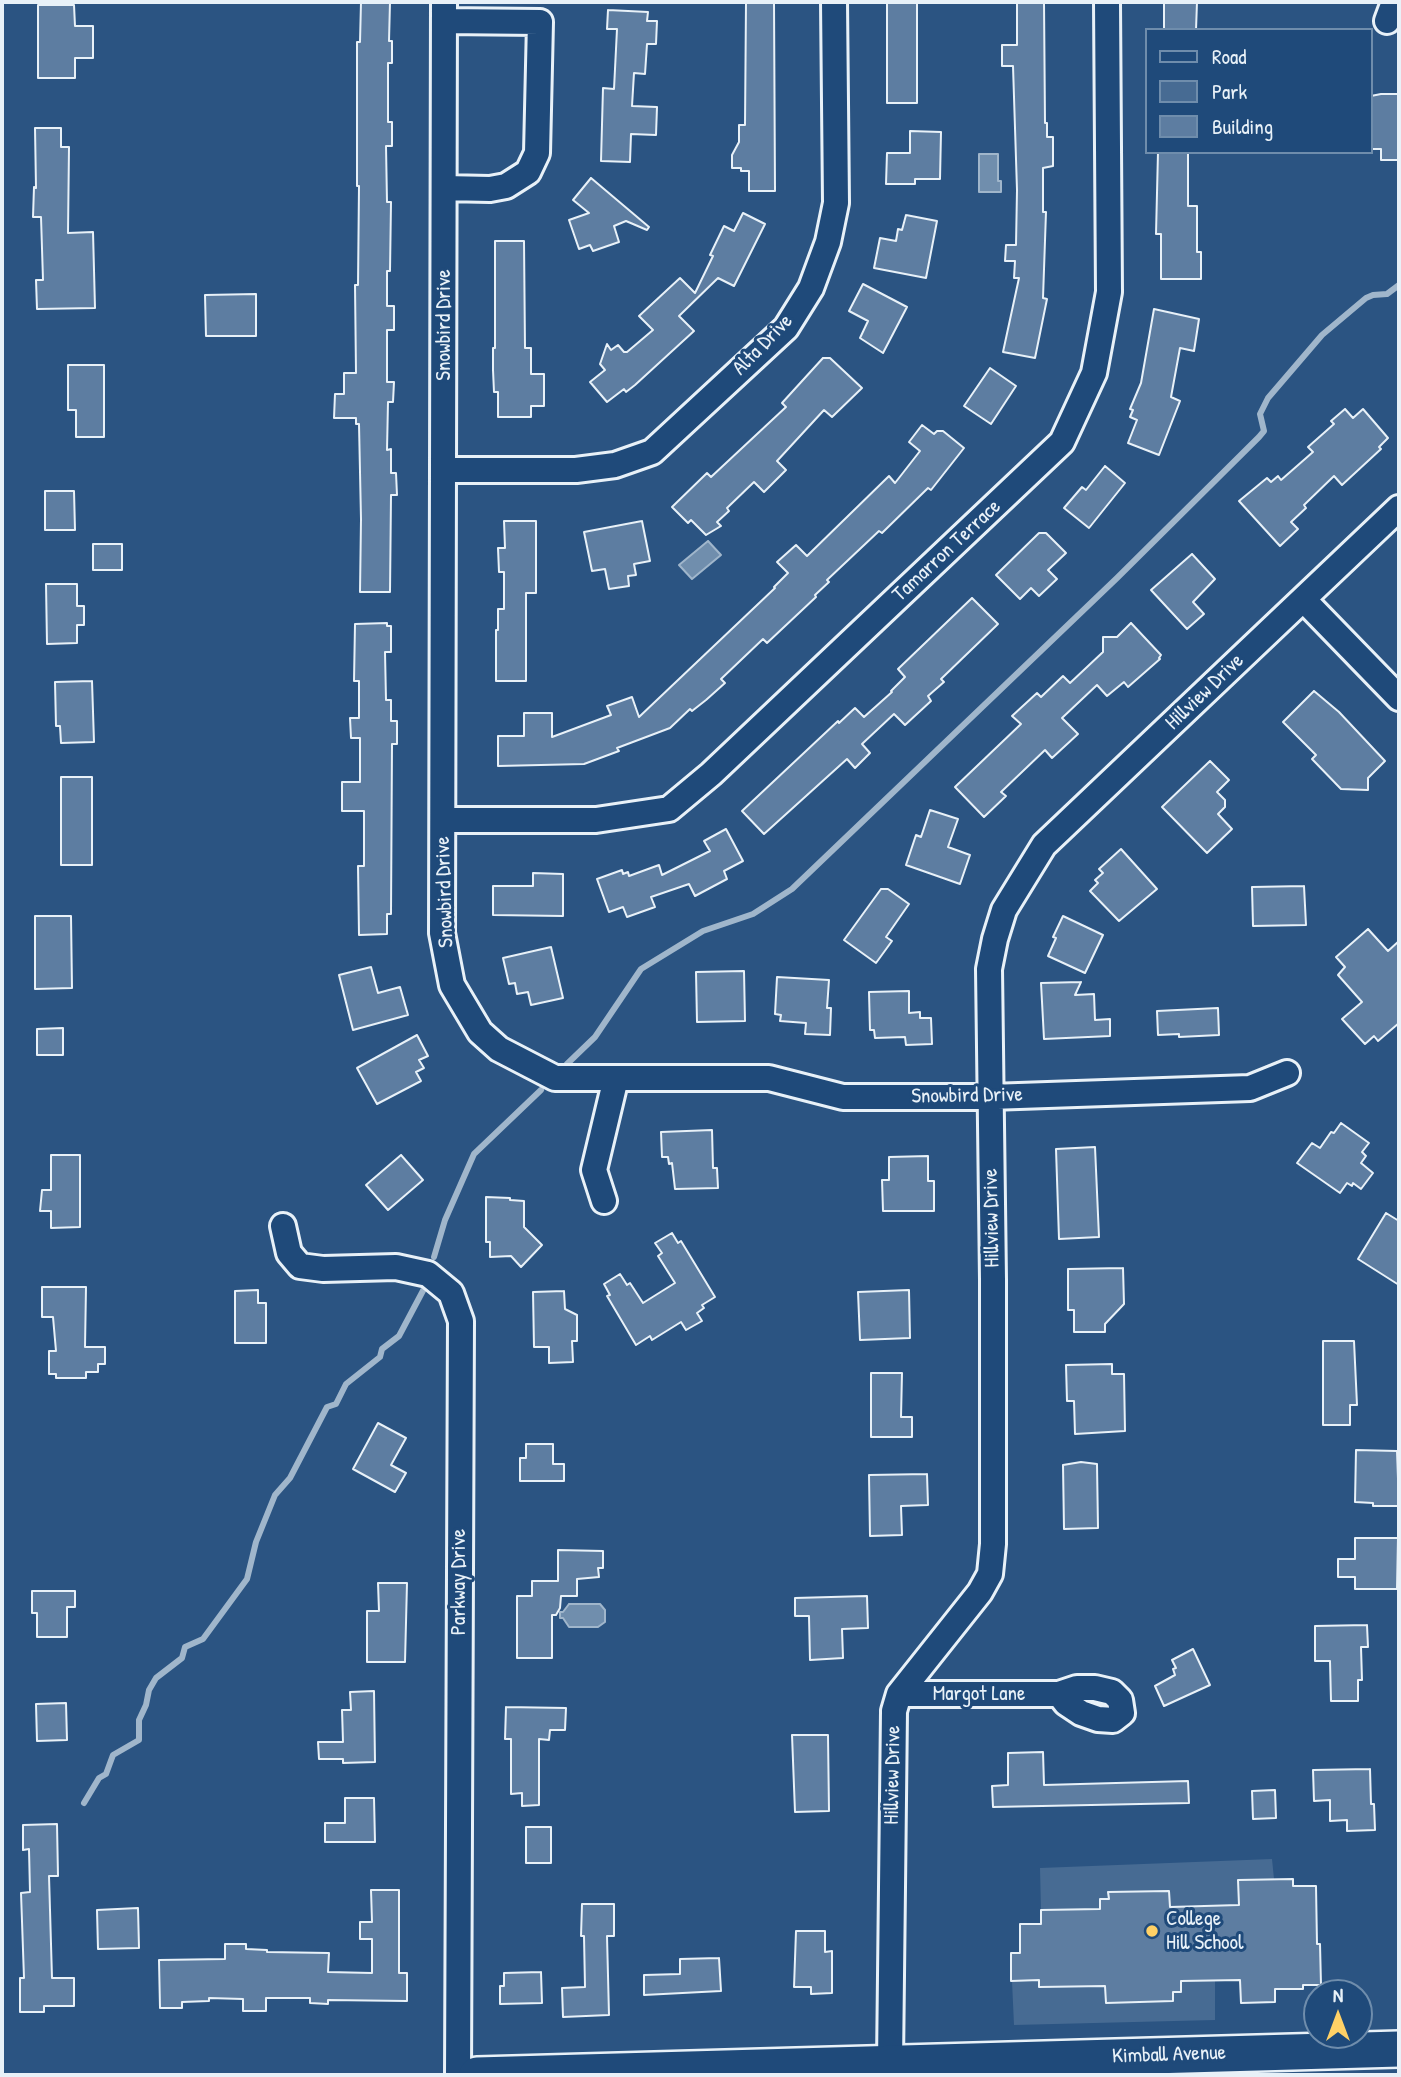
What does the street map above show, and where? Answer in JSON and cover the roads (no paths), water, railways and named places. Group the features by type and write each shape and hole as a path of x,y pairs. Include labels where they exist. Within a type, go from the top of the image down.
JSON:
{"main road":[{"name":"Kimball Avenue","path":"477,2075 1399,2049"}],"street":[{"name":"Alta Drive","path":"444,470 576,470 615,465 652,452 786,328 811,288 828,242 836,203 834,2"},
{"name":"Tamarron Terrace","path":"443,820 596,820 669,809 711,774 1062,442 1094,373 1109,292 1107,2"},
{"name":"Snowbird Drive","path":"444,12 442,933 452,985 480,1032 499,1049 555,1078 769,1078 843,1097 990,1097 1250,1088 1287,1073"},
{"path":"444,12 540,22 537,152 528,172 506,186 490,189 444,188"},
{"name":"Hillview Drive","path":"890,2063 894,1711 899,1693 980,1592 990,1574 993,1544 989,969 1004,910 1044,845 1399,508"},
{"path":"1303,599 1399,698"},
{"path":"604,1201 594,1170 616,1078"},
{"name":"Parkway Drive","path":"283,1226 289,1253 300,1266 323,1269 396,1267 428,1274 451,1293 461,1321 457,2075"},
{"name":"Margot Lane","path":"899,1693 1059,1694"}],"waterway":[{"path":"567,1064 595,1037 641,969 703,931 753,914 792,889 1117,578 1259,437 1264,431 1260,414 1268,398 1322,335 1366,298 1387,294 1399,285"},
{"path":"434,1257 445,1220 474,1154 541,1090"},
{"path":"84,1803 99,1778 106,1774 113,1755 139,1740 139,1720 156,1678 182,1658 185,1647 203,1639 247,1579 256,1542 275,1495 290,1478 327,1407 336,1404 346,1384 380,1357 382,1349 399,1336 426,1285"}],"place":[{"name":"College Hill School","path":"1152,1931"}]}
